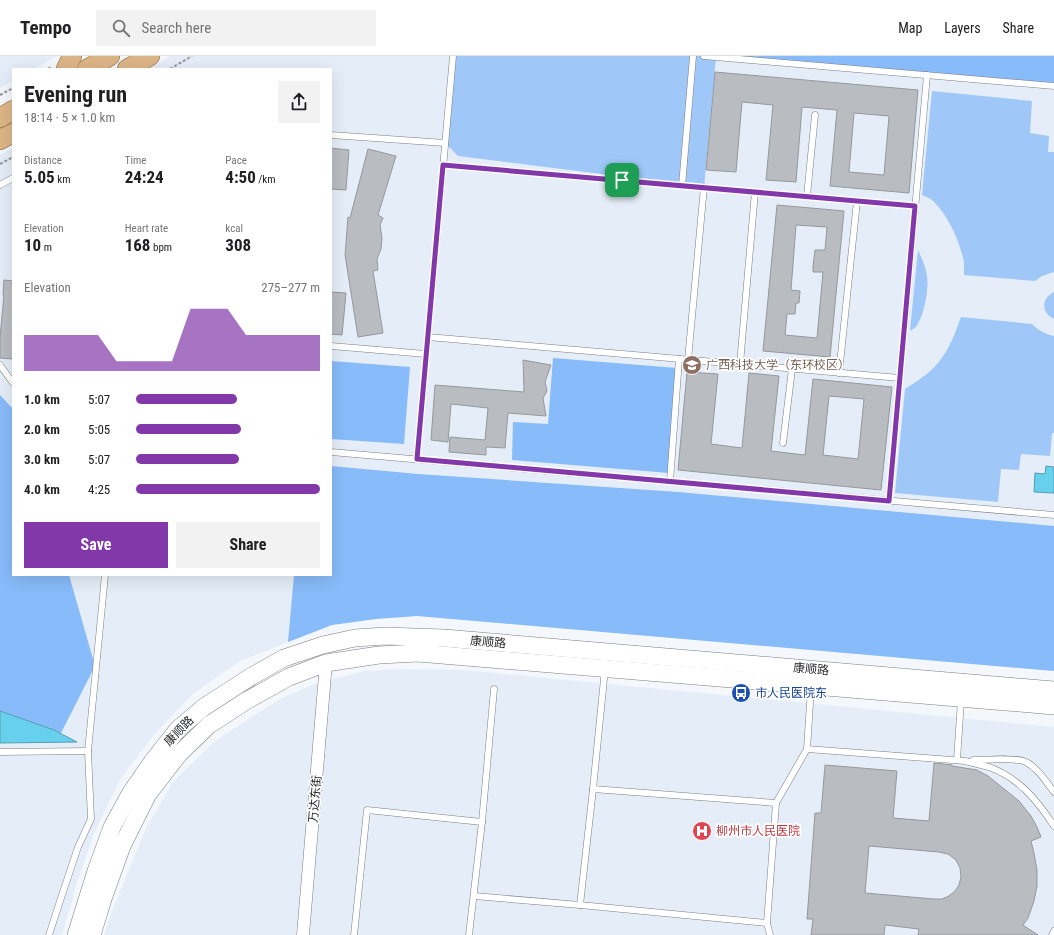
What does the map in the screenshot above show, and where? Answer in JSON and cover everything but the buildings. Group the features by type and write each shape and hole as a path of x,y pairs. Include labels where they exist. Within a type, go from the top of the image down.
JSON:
{"main road":[{"path":"66,68 72,56"},
{"path":"89,68 110,56"},
{"path":"129,68 150,56"},
{"path":"0,118 12,111"},
{"path":"0,140 12,134"},
{"name":"康顺路","path":"76,935 96,871 112,828 130,794 152,762 178,729 204,707 252,676 284,658 323,645 354,638 385,636 444,638 1054,690"},
{"name":"康顺路","path":"92,935 122,846 148,794 179,754 209,725 246,701 289,677 326,663 379,655 418,653 1054,706"}],"street":[{"name":"万达东街","path":"303,935 326,663"}],"lane":[{"path":"417,459 453,56"},
{"path":"682,186 693,56"},
{"path":"704,56 1054,86"},
{"path":"889,501 927,75"},
{"path":"807,196 815,115"},
{"path":"332,135 445,144"},
{"path":"443,165 915,206"},
{"path":"0,185 12,179"},
{"path":"688,360 704,188"},
{"path":"740,364 755,192"},
{"path":"839,373 856,201"},
{"path":"428,337 900,378"},
{"path":"332,346 426,354"},
{"path":"670,481 679,359"},
{"path":"0,365 12,382"},
{"path":"783,442 792,368"},
{"path":"332,452 1054,515"},
{"path":"49,935 78,847 91,819 88,751 104,576"},
{"path":"580,905 605,669"},
{"path":"770,935 767,923 776,803 807,749 811,686"},
{"path":"469,935 482,822 494,689"},
{"path":"957,760 961,698"},
{"path":"807,749 957,760 1025,761 1034,768 1054,792"},
{"path":"0,752 88,751"},
{"path":"965,760 990,768 1022,786 1040,805 1054,826"},
{"path":"592,789 776,803"},
{"path":"354,935 367,810 482,822"},
{"path":"474,896 767,923"},
{"path":"1052,935 1054,931"}],"path":[{"path":"172,68 192,56"},
{"path":"0,95 12,89"},
{"path":"0,164 12,158"}],"shaded area":[{"path":"0,56 57,56 36,68 12,68 12,82 0,88"},
{"name":"广西科技大学（东环校区）","path":"170,56 1054,56 1054,671 417,616 376,619 332,625 240,661 193,694 157,731 121,778 95,831 77,883 62,935 0,935 0,155 12,149 12,576 332,576 332,68 150,68"},
{"path":"453,56 716,57 704,187 458,156 445,143"},
{"path":"704,56 1054,56 1054,86"},
{"path":"932,91 1032,101 1030,133 1049,136 1048,152 1054,152 1054,272 1042,276 1035,281 964,275 964,262 953,229 944,214 932,200 922,195"},
{"path":"918,250 926,270 927,289 921,318 915,328 910,331"},
{"path":"1054,292 1054,319 1047,313 1044,306 1047,298"},
{"path":"961,317 1032,324 1042,332 1054,336 1054,433 1052,433 1050,456 1021,454 1019,470 1001,469 998,502 895,493 905,389 925,375 940,361 952,340"},
{"path":"553,358 677,368 669,473 512,460 513,422 548,424"},
{"path":"332,361 410,367 404,444 332,439"},
{"path":"0,395 12,408 12,576 69,576 95,666 61,733 0,711"},
{"path":"332,466 418,474 678,492 1054,526 1054,671 417,616 376,619 332,625 288,642 294,576 332,576"},
{"path":"1046,466 1054,467 1054,493 1034,492 1035,473 1045,474"},
{"name":"柳州市人民医院","path":"403,669 464,670 1054,727 1054,935 104,935 112,911 146,828 173,782 214,742 280,699 314,684 365,671"},
{"path":"0,711 54,730 77,742 0,743"}],"place":[{"name":"广西科技大学（东环校区）","path":"692,365"},
{"name":"市人民医院东","path":"741,693"},
{"name":"柳州市人民医院","path":"702,831"}],"route":[{"path":"443,165 622,180 915,206 889,501 417,459 443,165"}]}
